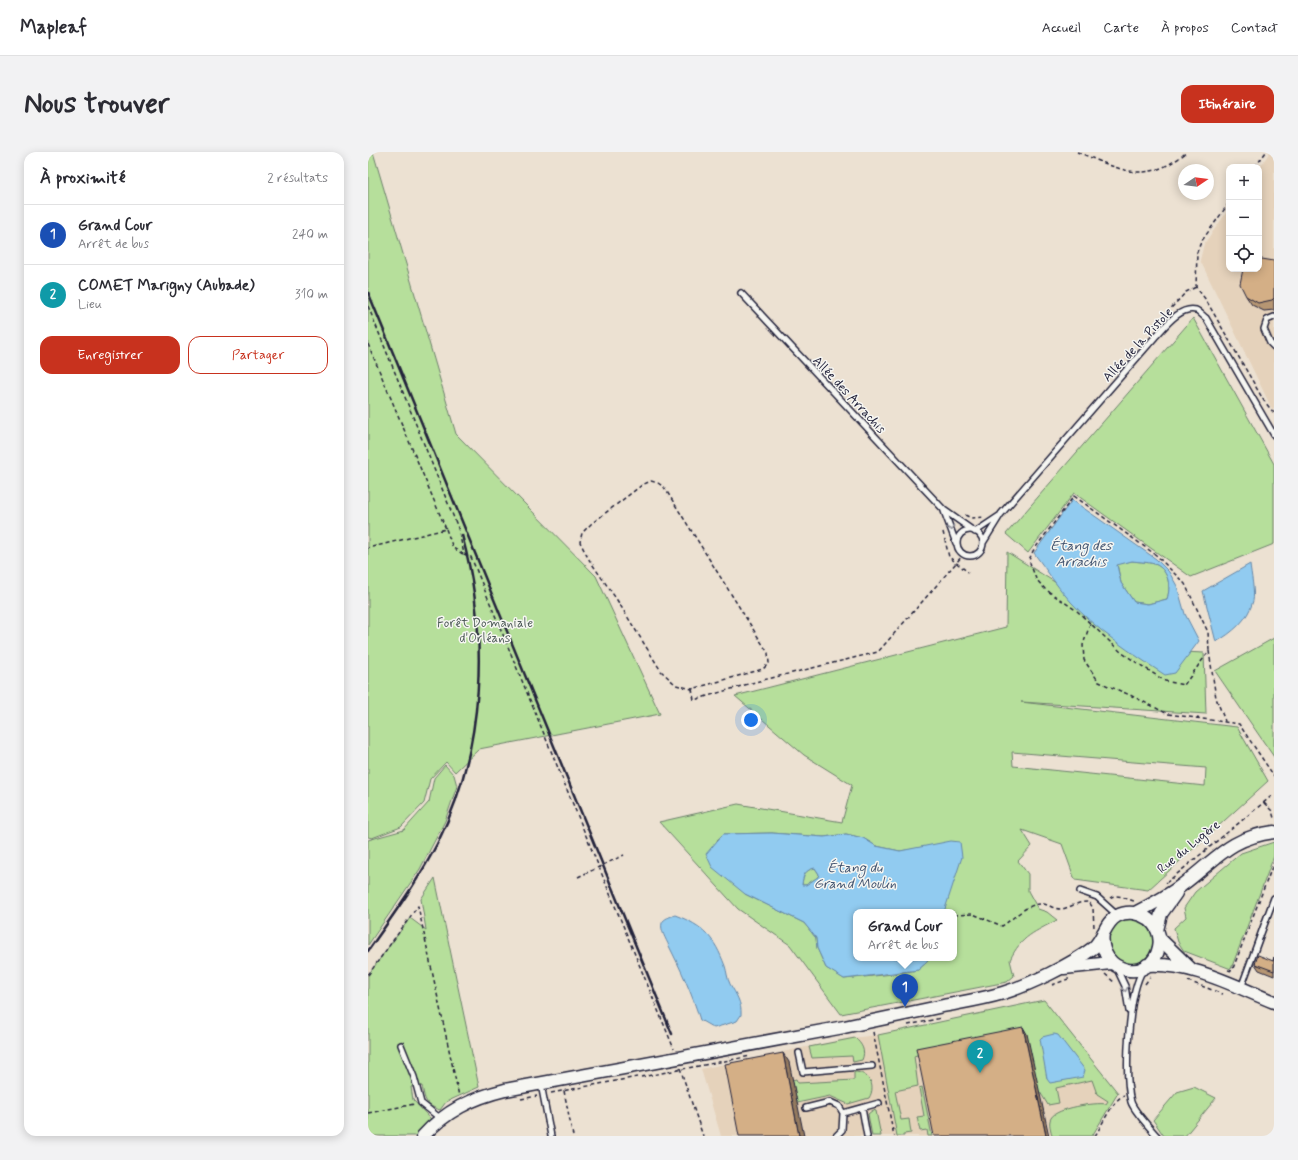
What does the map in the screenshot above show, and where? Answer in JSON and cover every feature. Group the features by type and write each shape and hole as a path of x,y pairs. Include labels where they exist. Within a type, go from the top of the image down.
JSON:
{"street":[{"name":"Rue du Lugère","path":"1135,913 1156,902 1182,885 1229,847 1255,834 1274,832"},
{"name":"Rue du Lugère","path":"1158,934 1161,914 1182,885"},
{"path":"423,1136 441,1119 462,1105 489,1094 540,1083 678,1060 1003,993 1059,968 1095,946 1098,932 1117,916 1135,913 1148,919 1189,975"},
{"path":"1098,932 1103,949 1113,964"},
{"path":"1146,966 1157,955 1158,934"},
{"path":"1059,968 1113,964 1130,970 1159,964 1189,975 1241,989 1274,1002"}],"lane":[{"name":"Allée des Arrachis","path":"741,293 944,510"},
{"name":"Allée de la Pistole","path":"1001,514 1154,337 1177,315 1188,310 1196,310 1206,318 1274,433"},
{"path":"1274,317 1267,320 1264,329 1270,343 1274,347"},
{"path":"944,510 980,536 982,543"},
{"path":"944,510 957,546 964,554 970,556 978,554 982,543 1001,514"},
{"path":"957,546 960,535 967,531 975,532 1001,514"},
{"path":"1080,892 1097,897 1117,916"},
{"path":"1241,989 1274,898"},
{"path":"1113,964 1121,974 1125,986 1130,1016 1130,1092 1132,1103 1157,1136"},
{"path":"1130,1016 1138,979 1146,966"},
{"path":"402,1045 414,1077 421,1103 441,1119"},
{"path":"799,1053 803,1072 872,1066"},
{"path":"540,1083 551,1136"},
{"path":"806,1108 830,1102 839,1106 843,1113 842,1130 836,1136"},
{"path":"843,1113 879,1102"},
{"path":"862,1108 867,1136"}],"path":[{"path":"1077,152 1120,170 1135,172 1148,172 1166,166 1187,152"},
{"path":"1257,164 1266,152"},
{"path":"1226,208 1201,242 1197,252 1196,287 1206,300 1264,401 1274,413"},
{"path":"1160,320 1186,292 1196,287"},
{"path":"368,306 458,528 464,554"},
{"path":"368,344 454,548 471,557 678,1060 684,1083 703,1136"},
{"path":"651,481 658,483 664,488 768,653 769,663 762,669 692,689 676,685 660,671 617,600 588,558 580,542 582,533 591,524 642,485 651,481"},
{"path":"1209,651 1184,685 1165,681 1122,653 1063,600 1045,589 1036,579 1029,560 1033,551 1074,496 1156,555 1185,584 1208,632 1209,651 1216,698 1225,722"},
{"path":"956,519 962,514 971,518 986,516"},
{"path":"950,526 943,530 945,545 949,557 968,572"},
{"path":"368,548 446,529"},
{"path":"692,689 694,700 755,682 878,652 964,554"},
{"path":"1090,624 1083,645 1084,660 1099,682 1130,695 1168,714 1239,724 1274,776"},
{"name":"Rue du Lugère","path":"1164,884 1274,794"},
{"path":"1264,802 1272,811 1274,818"},
{"path":"578,878 599,869 624,855"},
{"path":"1226,970 1232,971 1274,862"},
{"path":"1113,895 1134,901 1141,900"},
{"path":"957,915 973,914 1002,926 1030,905 1044,904 1050,908 1060,909 1089,902 1093,908 1098,932"},
{"path":"368,975 418,906 462,1105"},
{"path":"1140,987 1151,976 1156,975"},
{"path":"1189,975 1223,994"},
{"path":"873,1032 894,1136"},
{"path":"564,1091 573,1136"},
{"path":"1096,1136 1120,1097 1130,1092"},
{"path":"368,1114 421,1103"}],"shaded area":[{"path":"1270,152 1274,152 1274,409 1272,409 1200,260 1204,244 1226,213 1226,272 1262,272 1262,164"},
{"path":"1044,1000 1118,1093 1092,1136 721,1136 701,1069 850,1038 878,1035"}],"green space":[{"name":"Forêt Domaniale d'Orléans","path":"368,152 373,152 456,434 596,576 660,714 479,749 455,772 446,762 430,779 424,803 401,827 372,838 368,837"},
{"path":"1193,318 1274,464 1274,544 1191,577 1074,493 1028,553 1006,534"},
{"path":"1007,552 1164,651 1204,653 1206,714 1021,702 1237,727 1268,781 1148,890 1075,880 1062,844 1022,830 1032,846 1018,861 1028,874 1028,891 1038,909 1047,912 1057,920 1035,932 1019,945 1010,960 1014,976 1007,982 841,1014 790,945 738,909 659,822 738,804 842,822 852,785 804,755 735,696 1006,627","holes":["1012,752 1206,768 1205,786 1013,766","772,833 824,837 846,834 863,838 876,846 900,851 932,846 943,909 957,909 957,961 927,961 918,970 844,979 826,968 817,948 816,938 804,923 745,894 717,840 724,834"]},
{"path":"1132,561 1152,563 1161,568 1168,580 1169,585 1167,599 1148,604 1134,602 1121,583 1117,564"},
{"path":"1274,638 1274,757 1215,671"},
{"path":"445,765 454,775 457,786 445,821 420,869 368,945 368,840 404,830 429,802 434,778"},
{"path":"1274,842 1274,856 1231,969 1184,951 1178,942 1174,928 1186,917 1184,908 1195,892 1241,853"},
{"path":"815,868 819,874 818,877 806,885 802,885 806,872"},
{"path":"435,878 479,1087 446,1102 440,1110 431,1106 426,1101 422,1086 411,1087 413,1100 431,1119 418,1136 368,1136 368,975 410,918 426,930 421,899"},
{"path":"1131,918 1144,922 1150,928 1154,941 1150,954 1144,960 1131,964 1118,960 1112,954 1108,941 1112,928 1118,922"},
{"path":"1044,1000 1118,1093 1092,1136 1052,1136 1050,1120 1054,1114 1060,1111 1086,1105 1106,1104 1108,1101 1097,1094 1092,1080 1056,1088 1059,1103 1048,1105 1040,1092 920,1054 914,1056 918,1086 895,1091 901,1120 909,1119 911,1133 904,1134 904,1136 897,1136 878,1035"},
{"path":"855,1038 863,1048 864,1054 862,1060 853,1062 852,1056 812,1058 809,1047"},
{"path":"854,1072 863,1074 870,1080 872,1088 869,1098 848,1104 830,1096 797,1103 792,1080 796,1079 798,1083 854,1080"},
{"path":"922,1087 932,1136 928,1136 927,1130 920,1131 917,1117 924,1116 919,1088"},
{"path":"1194,1087 1216,1098 1185,1136 1164,1136 1153,1120 1177,1092"},
{"path":"873,1110 876,1111 881,1136 872,1136 868,1114"}],"water":[{"name":"Étang des Arrachis","path":"1072,500 1156,559 1169,572 1177,586 1185,614 1199,641 1175,673 1165,675 1115,641 1081,612 1061,590 1034,553","holes":["1132,561 1154,564 1161,568 1168,580 1169,585 1167,599 1148,604 1134,602 1121,583 1117,565"]},
{"path":"1250,564 1254,593 1251,608 1239,625 1216,642 1203,591"},
{"name":"Étang du Grand Moulin","path":"772,833 824,837 846,834 863,838 876,846 900,851 951,841 960,842 962,857 945,909 853,909 853,961 927,962 918,970 844,979 826,968 817,948 816,938 804,923 745,894 712,867 706,854 723,834","holes":["815,868 819,874 818,877 806,885 802,885 803,878 809,870"]},
{"path":"675,915 701,928 717,947 725,966 729,982 740,1003 741,1015 737,1021 714,1028 700,1020 690,991 662,929 662,923 664,920"},
{"path":"1054,1034 1058,1035 1085,1070 1083,1077 1050,1083 1047,1079 1040,1039 1042,1037"}],"building":[{"path":"1262,259 1274,261 1274,298 1272,300 1258,303 1246,296 1240,284 1242,272 1262,272"},
{"path":"1258,955 1273,961 1274,957 1274,971 1255,964"},
{"path":"1023,1027 1046,1136 934,1136 916,1048"},
{"path":"783,1053 799,1136 739,1136 725,1064"}],"railway":[{"path":"368,292 672,1034"},
{"path":"368,951 431,856 454,806 465,768 473,730 478,691 479,651 471,573 462,535"}],"place":[{"name":"Grand Cour","path":"905,1007"},
{"name":"COMET Marigny (Aubade)","path":"980,1073"}]}
